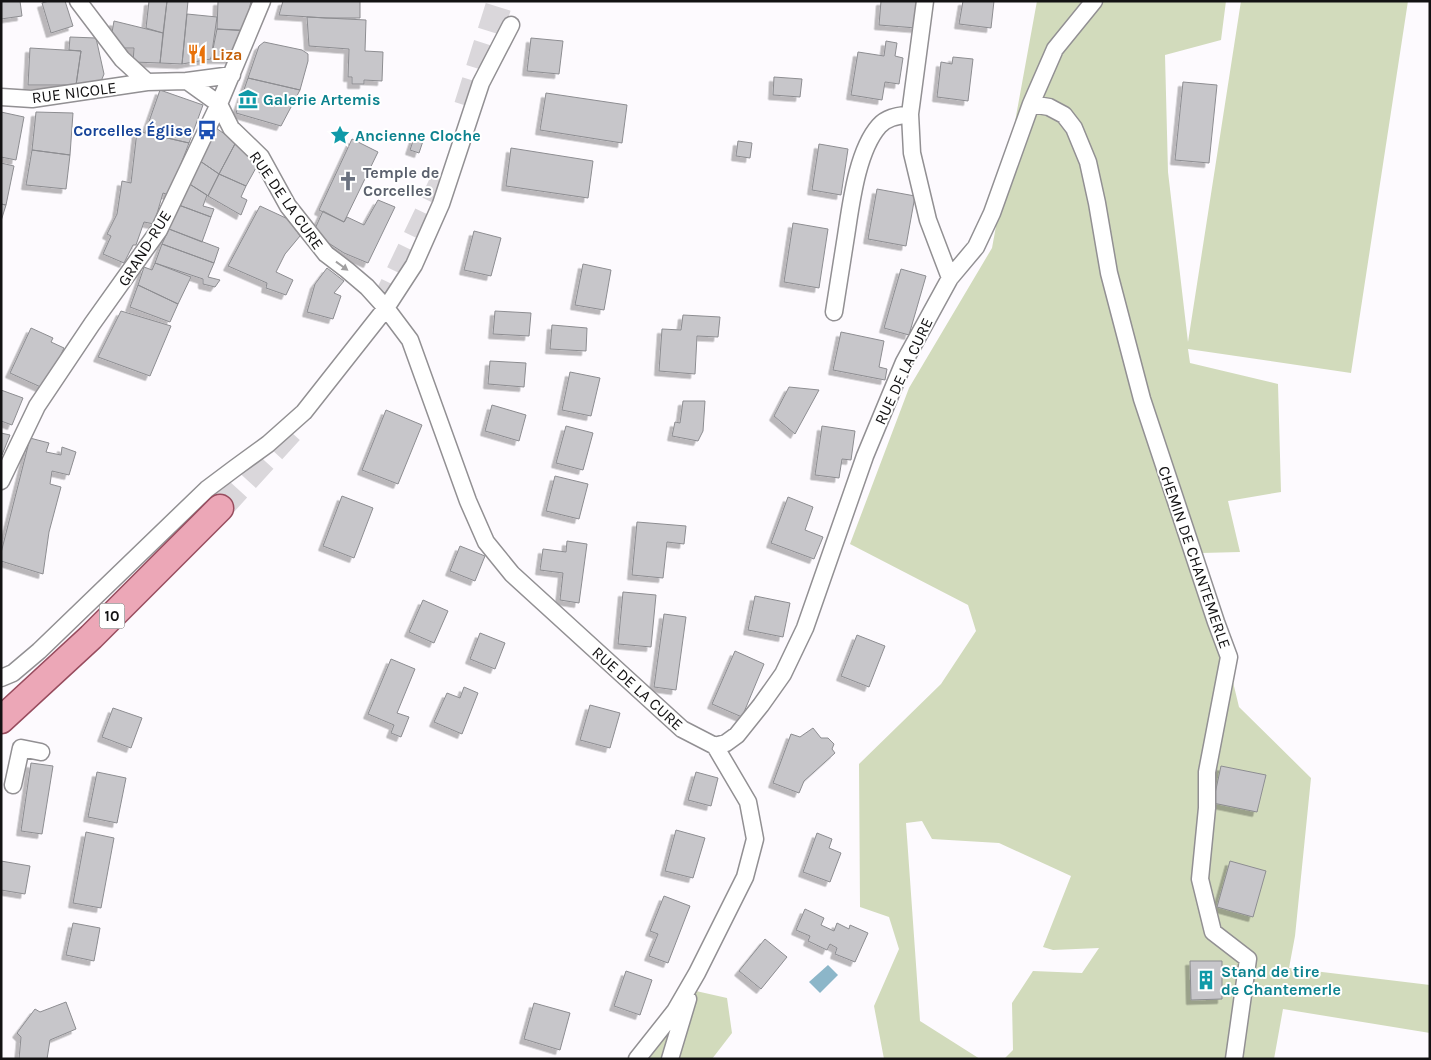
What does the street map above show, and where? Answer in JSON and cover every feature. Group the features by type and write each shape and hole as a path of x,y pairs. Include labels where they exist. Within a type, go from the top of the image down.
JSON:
{"main road":[{"name":"10","path":"1,720 91,637 220,508"}],"street":[{"path":"78,1 122,59 147,82"},
{"name":"GRAND-RUE","path":"1,481 37,406 92,324 159,230 219,104 262,1"},
{"path":"925,1 910,114 912,153 926,210 938,249 950,278"},
{"name":"RUE DE LA CURE","path":"219,104 231,128 261,157 288,206 326,254 360,281 386,308 410,340 468,501 486,542 512,574 682,729 715,746 726,743 737,735 783,674 805,628 865,456 904,362 950,278 976,247 992,213 1031,104 1055,49 1094,1"},
{"path":"1,678 13,673 39,651 207,489 268,444 304,412 386,308 414,265 434,220 481,83 511,25"},
{"name":"RUE NICOLE","path":"1,97 32,100 147,82 187,81 232,75"},
{"path":"187,81 219,104"},
{"name":"CHEMIN DE CHANTEMERLE","path":"1031,104 1049,107 1064,115 1074,128 1088,162 1109,274 1142,399 1229,657 1207,772 1207,808 1200,879 1213,932 1248,959 1234,1059"},
{"path":"834,312 850,208 866,147 879,126 893,116 910,114"},
{"path":"637,1059 675,1011 696,972 745,877 755,839 748,802 715,746"},
{"path":"13,786 22,748 40,752"},
{"path":"670,1059 696,972"}],"green space":[{"path":"1037,1 1226,1 1221,40 1165,55 1168,172 1188,342 1241,1 1408,1 1351,373 1188,349 1190,363 1278,384 1281,492 1228,501 1240,552 1202,553 1239,707 1311,778 1295,936 1289,968 1430,985 1430,1033 1283,1009 1274,1059 1004,1059 1013,1050 1012,1003 1033,971 1082,973 1099,948 1053,950 1043,947 1071,876 999,843 932,839 922,821 906,823 920,1021 980,1059 884,1059 874,1006 899,949 889,917 860,907 859,764 941,684 976,631 968,605 850,544 909,388 992,248"},
{"path":"696,991 727,998 732,1033 712,1059 645,1059"}],"water":[{"path":"828,965 838,975 820,993 809,982"}],"building":[{"path":"1,1 20,1 22,16 1,19"},
{"path":"65,1 73,26 51,33 42,3"},
{"path":"149,1 167,1 163,33 146,28"},
{"path":"167,1 188,1 182,64 160,63"},
{"path":"218,1 251,1 245,31 217,29"},
{"path":"283,1 360,1 360,18 279,15"},
{"path":"881,1 919,1 916,28 879,25"},
{"path":"963,1 994,1 991,28 959,24"},
{"path":"187,14 217,17 211,59 182,64"},
{"path":"307,17 366,20 365,51 383,52 382,81 364,80 364,84 352,84 352,77 348,77 349,49 309,46"},
{"path":"114,21 163,33 160,63 133,62 134,48 119,48 111,38"},
{"path":"217,29 240,30 234,59 211,59"},
{"path":"70,37 96,38 104,74 102,79 96,84 76,85 81,51 69,50"},
{"path":"531,38 563,41 559,74 527,71"},
{"path":"886,41 897,43 895,56 903,58 899,84 885,82 882,100 851,95 858,52 884,56"},
{"path":"264,42 302,50 308,54 308,61 300,90 248,78 259,46"},
{"path":"30,48 81,51 76,85 28,85"},
{"path":"953,57 973,59 968,101 937,97 941,62 952,64"},
{"path":"774,77 802,79 800,97 773,95"},
{"path":"248,78 300,90 281,126 236,113"},
{"path":"1183,82 1217,85 1209,163 1175,160"},
{"path":"160,90 203,105 189,143 145,133"},
{"path":"546,93 627,105 622,143 540,130"},
{"path":"1,112 24,117 16,160 1,157"},
{"path":"36,112 73,113 70,155 32,150"},
{"path":"216,128 236,142 219,174 200,161"},
{"path":"137,131 189,143 169,195 163,193 154,224 144,222 136,245 133,245 124,263 103,254 111,236 107,234 117,214 122,181 131,183"},
{"path":"414,138 423,141 419,153 410,150"},
{"name":"Temple de Corcelles","path":"352,139 378,152 344,222 319,210"},
{"path":"738,141 752,143 750,158 736,156"},
{"path":"236,142 257,166 246,186 219,174"},
{"path":"819,144 848,149 841,195 812,190"},
{"path":"511,148 593,161 588,198 506,186"},
{"path":"32,150 70,155 66,189 26,185"},
{"path":"200,161 219,174 208,196 188,183"},
{"path":"1,163 14,166 6,205 1,204"},
{"path":"219,174 246,186 241,197 247,200 241,215 208,196"},
{"path":"188,183 207,195 203,206 214,209 211,217 176,204"},
{"path":"877,189 915,196 906,246 868,239"},
{"path":"378,200 395,207 368,263 344,253 313,233 323,211 344,222 347,217 364,225"},
{"path":"1,204 6,205 1,221"},
{"path":"176,204 211,217 202,242 169,229"},
{"path":"260,206 288,219 300,236 285,254 276,272 293,280 286,295 266,288 267,283 228,266"},
{"path":"793,223 828,229 819,288 784,282"},
{"path":"169,229 219,248 214,263 162,244"},
{"path":"474,231 501,238 491,276 464,270"},
{"path":"162,244 214,263 208,277 220,280 215,287 203,284 203,279 155,263"},
{"path":"155,263 191,277 178,304 138,285 144,267 152,270"},
{"path":"583,264 611,270 604,310 575,305"},
{"path":"327,268 344,281 334,293 341,296 333,319 307,312 315,284"},
{"path":"901,269 926,276 909,335 884,328"},
{"path":"138,285 178,304 170,322 130,307"},
{"path":"121,311 171,326 150,376 98,357"},
{"path":"495,311 531,313 529,336 493,334"},
{"path":"683,315 720,317 718,337 697,336 695,374 659,371 662,329 681,330"},
{"path":"552,325 587,328 586,351 550,349"},
{"path":"31,328 53,338 51,342 64,348 45,389 10,373"},
{"path":"841,332 884,341 879,367 887,369 885,380 833,370"},
{"path":"490,361 526,363 524,387 488,384"},
{"path":"570,372 600,378 591,416 562,410"},
{"path":"789,387 819,390 795,434 774,416"},
{"path":"1,390 23,398 12,425 1,421"},
{"path":"683,401 705,401 703,431 698,441 672,436 675,422 680,423"},
{"path":"492,405 526,415 519,441 485,431"},
{"path":"386,410 422,425 398,484 362,470"},
{"path":"566,426 593,433 583,470 556,463"},
{"path":"822,426 855,431 851,460 842,459 839,478 815,475"},
{"path":"1,433 10,435 2,455 1,455"},
{"path":"30,438 49,443 46,452 61,455 62,447 76,452 69,475 52,471 50,484 61,487 49,532 43,574 1,561 1,553"},
{"path":"555,476 588,484 579,519 546,511"},
{"path":"342,496 373,508 354,558 323,546"},
{"path":"788,497 813,507 805,530 823,537 814,559 771,543"},
{"path":"637,522 686,526 684,544 667,542 663,578 632,575"},
{"path":"567,541 587,544 579,603 560,600 563,573 540,570 543,549 566,552"},
{"path":"460,546 485,556 475,581 450,571"},
{"path":"623,592 656,595 651,647 618,644"},
{"path":"755,596 790,603 783,637 748,630"},
{"path":"423,600 448,611 434,643 409,632"},
{"path":"664,614 686,617 676,690 654,687"},
{"path":"480,633 505,643 495,669 470,659"},
{"path":"857,635 885,646 869,687 841,676"},
{"path":"735,651 764,664 742,717 712,704"},
{"path":"391,659 415,669 397,713 409,717 401,737 391,733 394,725 368,714"},
{"path":"464,687 478,693 462,734 434,722 447,693 460,698"},
{"path":"590,705 620,713 610,748 580,740"},
{"path":"113,708 142,718 131,748 102,737"},
{"path":"813,728 821,738 828,738 834,744 832,749 835,753 804,781 799,793 773,783 791,734 800,737"},
{"path":"31,763 53,766 42,834 21,831"},
{"path":"1221,766 1266,775 1257,812 1213,803"},
{"path":"97,772 126,778 117,823 88,817"},
{"path":"696,772 718,778 711,806 688,800"},
{"path":"676,830 705,838 693,878 665,871"},
{"path":"86,832 114,838 101,908 73,903"},
{"path":"817,833 832,839 829,848 841,853 830,882 803,872"},
{"path":"1,861 30,866 25,894 1,890"},
{"path":"1230,861 1266,871 1253,917 1217,907"},
{"path":"664,896 690,906 668,963 649,956 658,934 650,931"},
{"path":"805,909 824,918 821,925 834,931 837,923 849,929 850,925 868,933 855,962 835,954 837,948 830,944 827,950 808,941 810,936 796,930"},
{"path":"73,923 100,928 94,961 66,955"},
{"path":"765,939 787,957 761,989 739,971"},
{"name":"Stand de tire de Chantemerle","path":"1190,961 1222,961 1222,999 1191,1000"},
{"path":"626,971 652,980 640,1015 614,1006"},
{"path":"66,1002 76,1029 50,1040 47,1059 19,1059 21,1037 17,1033 35,1009 40,1012"},
{"path":"534,1003 570,1013 560,1050 524,1039"}],"tunnel":[{"path":"467,106 500,1"},
{"path":"382,308 442,183 447,167"},
{"path":"220,508 295,426"}],"place":[{"name":"Liza","path":"197,54"},
{"name":"Galerie Artemis","path":"248,99"},
{"name":"Corcelles Église","path":"207,130"},
{"name":"Ancienne Cloche","path":"340,135"},
{"name":"Temple de Corcelles","path":"348,181"},
{"name":"Stand de tire de Chantemerle","path":"1206,980"}]}
